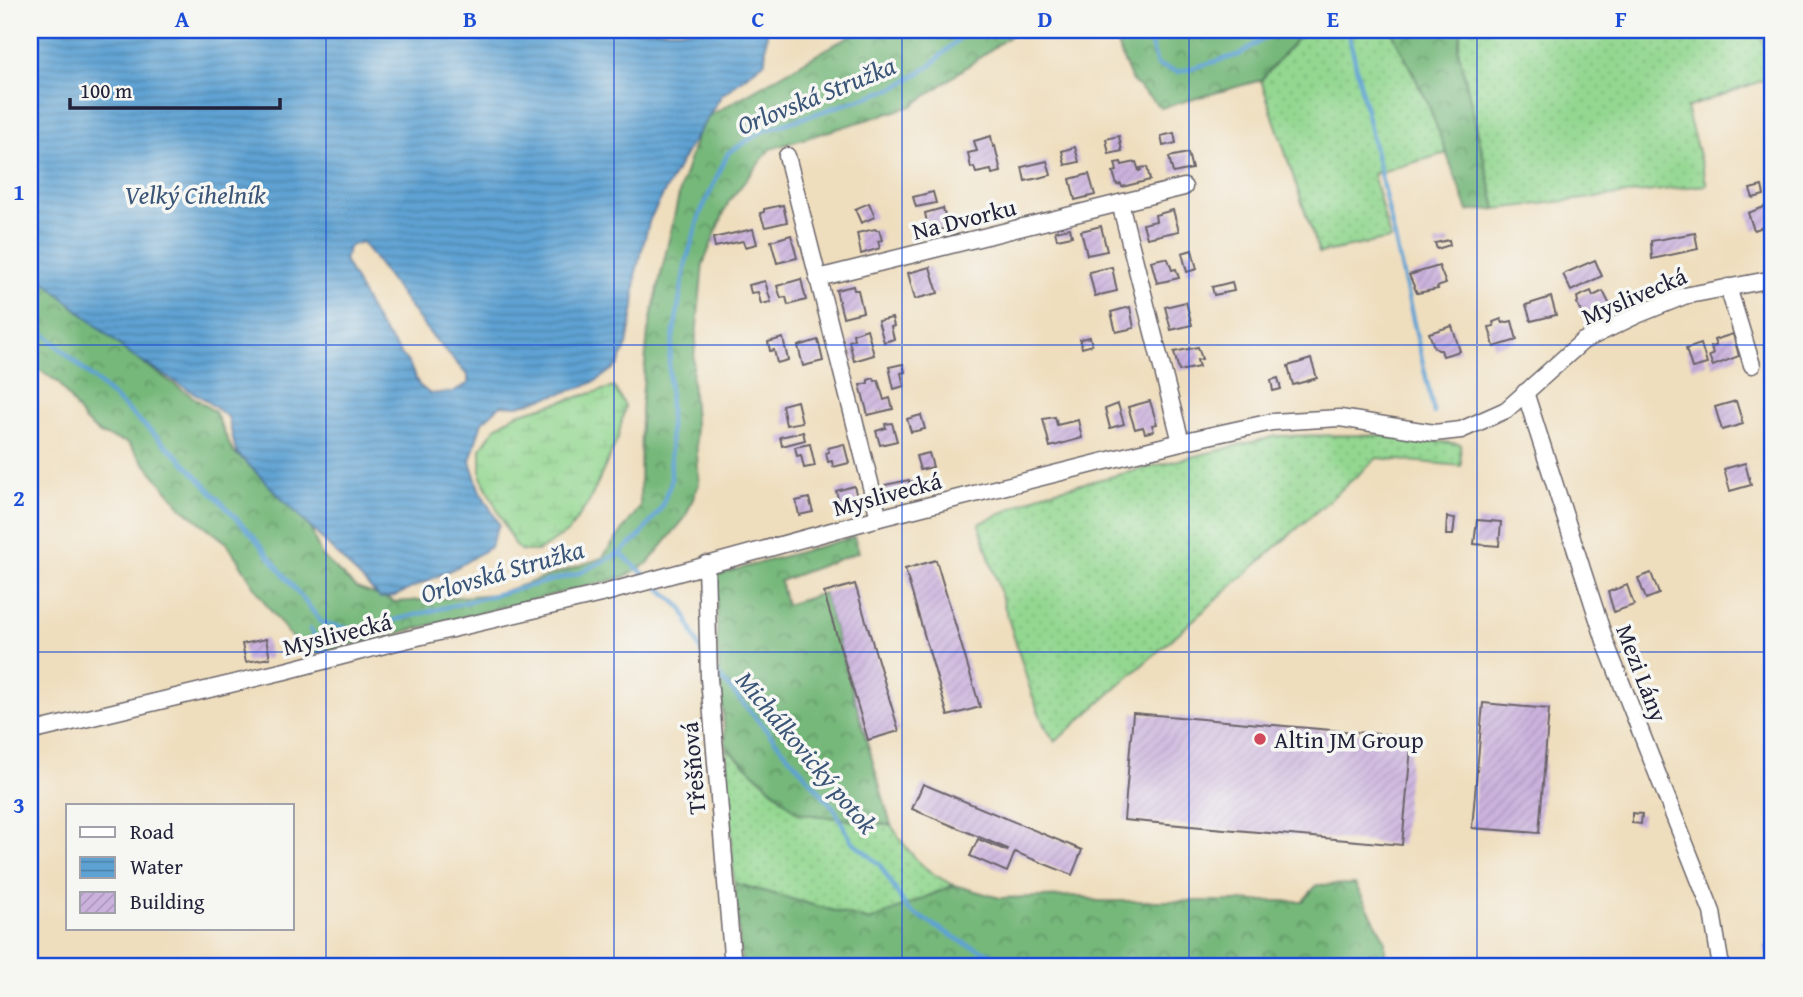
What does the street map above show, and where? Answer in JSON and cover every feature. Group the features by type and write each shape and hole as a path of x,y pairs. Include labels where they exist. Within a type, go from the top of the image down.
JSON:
{"street":[{"path":"787,156 879,518"},
{"name":"Na Dvorku","path":"818,278 1184,187"},
{"path":"1120,203 1181,442"},
{"name":"Myslivecká","path":"30,732 601,594 879,518 1181,442 1272,422 1340,418 1434,433 1461,430 1506,410 1583,341 1684,296 1773,279"},
{"path":"1728,287 1752,365"},
{"name":"Mezi Lány","path":"1525,392 1606,643 1712,912 1721,967"},
{"name":"Třešňová","path":"706,564 709,678 733,967"}],"green space":[{"path":"860,30 1018,30 912,106 770,149 728,203 703,264 692,378 699,484 685,518 648,563 624,577 306,656 265,603 227,543 182,508 128,443 100,434 85,421 59,383 30,363 30,269 131,355 215,412 233,452 310,527 321,555 356,588 396,602 496,594 602,558 640,507 641,408 648,332 681,186 697,135 709,116"},
{"path":"1111,30 1303,30 1261,80 1161,108 1132,81"},
{"path":"1303,30 1391,30 1427,101 1447,153 1373,174 1390,239 1319,253 1261,80"},
{"path":"1391,30 1462,30 1458,49 1496,209 1468,211 1427,101"},
{"path":"1462,30 1760,30 1766,67 1764,80 1686,108 1707,185 1496,209 1458,49"},
{"path":"614,387 625,406 618,438 589,502 568,532 538,551 522,551 515,546 481,477 481,448 496,427 517,414"},
{"path":"1375,435 1460,444 1461,466 1377,458 1055,742 1044,725 1031,692 979,524 1044,493 1277,436"},
{"path":"854,537 859,552 780,581 786,605 824,593 891,825 798,813 726,747 717,646 717,575"},
{"path":"726,747 798,813 891,825 904,845 925,868 954,885 870,921 734,883"},
{"path":"734,883 870,921 954,885 1000,898 1081,896 1097,901 1303,901 1317,885 1355,884 1385,940 1385,967 742,967"}],"water":[{"name":"Velký Cihelník","path":"30,30 767,30 765,61 722,95 688,149 650,219 636,272 634,307 627,345 618,365 583,387 517,406 501,405 482,422 470,461 479,489 499,524 490,547 459,566 395,596 380,598 236,452 228,417 204,399 131,355 30,269","holes":["362,242 427,330 468,376 468,384 452,392 430,394 419,385 409,364 378,324 344,260 350,246"]}],"building":[{"path":"1174,133 1176,143 1163,146 1161,136"},
{"path":"991,136 1001,172 992,174 991,170 976,173 974,167 971,168 968,153 977,151 974,141"},
{"path":"1119,136 1122,151 1109,154 1106,139"},
{"path":"1075,147 1079,162 1065,165 1062,151"},
{"path":"1188,153 1192,169 1173,173 1169,157"},
{"path":"1047,161 1051,175 1025,181 1022,167"},
{"path":"1121,162 1122,165 1136,162 1139,171 1140,168 1147,167 1150,180 1122,187 1121,184 1117,185 1113,172 1117,171 1115,163"},
{"path":"1089,174 1095,195 1075,200 1070,179"},
{"path":"1762,186 1764,195 1753,198 1750,189"},
{"path":"933,192 936,203 916,207 913,197"},
{"path":"869,203 875,217 861,223 855,209"},
{"path":"1772,204 1773,224 1754,230 1748,213"},
{"path":"783,205 787,222 765,227 760,213 764,212 764,209"},
{"path":"943,208 948,228 923,238 920,225 927,223 925,213"},
{"path":"1173,210 1179,231 1147,238 1143,224 1156,221 1155,215"},
{"path":"1101,226 1107,251 1087,255 1081,231"},
{"path":"1070,228 1072,236 1057,239 1055,231"},
{"path":"753,229 757,244 745,247 743,241 715,247 713,238"},
{"path":"879,230 882,240 878,241 880,248 861,254 857,233"},
{"path":"1695,233 1698,249 1652,259 1651,241"},
{"path":"791,235 797,258 777,263 771,241"},
{"path":"1449,240 1450,245 1437,249 1435,243"},
{"path":"1192,250 1197,269 1187,272 1182,253"},
{"path":"1168,259 1172,270 1176,269 1179,278 1157,283 1151,261"},
{"path":"1595,260 1602,276 1571,291 1563,274"},
{"path":"1439,266 1446,284 1437,287 1438,289 1417,293 1409,275"},
{"path":"930,267 938,293 915,299 908,273"},
{"path":"1112,267 1117,291 1095,296 1089,272"},
{"path":"801,279 806,300 788,305 786,297 781,298 777,286"},
{"path":"765,281 771,302 761,304 758,292 751,293 749,285"},
{"path":"1232,282 1234,291 1214,295 1212,287"},
{"path":"853,286 854,290 858,290 863,312 843,317 836,290"},
{"path":"1591,291 1593,296 1603,291 1613,311 1586,324 1577,297"},
{"path":"1551,297 1556,315 1531,321 1526,305"},
{"path":"1186,302 1192,325 1171,330 1165,307"},
{"path":"1130,307 1134,328 1116,332 1111,312"},
{"path":"892,318 894,339 884,342 878,321"},
{"path":"1501,319 1503,323 1512,321 1517,340 1494,347 1489,327"},
{"path":"1452,326 1460,351 1443,356 1441,350 1434,347 1429,333"},
{"path":"867,329 874,355 854,361 849,341 854,339 853,334"},
{"path":"1733,334 1739,356 1713,366 1709,356 1713,355 1711,347 1716,346 1714,340"},
{"path":"1090,337 1092,345 1082,348 1080,339"},
{"path":"783,338 788,360 777,363 774,350 770,351 768,342"},
{"path":"818,340 823,361 803,366 798,346"},
{"path":"1701,344 1707,364 1692,368 1686,349"},
{"path":"1198,347 1202,359 1197,360 1199,367 1179,371 1174,352"},
{"path":"1311,359 1317,378 1293,385 1288,366"},
{"path":"903,364 905,372 901,373 904,386 894,389 889,367"},
{"path":"874,378 875,381 878,380 884,400 890,398 893,409 868,415 860,385"},
{"path":"1278,378 1281,389 1273,391 1271,380"},
{"path":"797,401 802,422 786,425 782,405"},
{"path":"1150,401 1157,424 1152,425 1154,431 1145,433 1143,427 1135,429 1128,407"},
{"path":"1736,401 1743,424 1722,430 1715,407"},
{"path":"1118,404 1124,424 1110,428 1105,409"},
{"path":"921,415 925,429 911,432 907,419"},
{"path":"1055,417 1057,425 1078,420 1082,438 1050,447 1043,419"},
{"path":"892,423 897,441 880,445 876,431 886,428 885,424"},
{"path":"803,432 805,440 782,446 780,437"},
{"path":"810,444 815,466 804,468 801,455 797,456 795,447"},
{"path":"844,444 849,463 833,467 832,461 828,462 828,448"},
{"path":"929,453 933,467 920,470 916,456"},
{"path":"1745,463 1751,485 1730,491 1724,469"},
{"path":"915,481 919,490 888,497 885,485"},
{"path":"854,486 859,504 841,509 836,491"},
{"path":"809,498 813,512 799,515 796,501"},
{"path":"1447,517 1455,518 1453,535 1446,535"},
{"path":"1477,520 1501,522 1499,546 1474,544"},
{"path":"936,560 980,707 948,716 905,569"},
{"path":"1651,573 1659,594 1646,599 1638,578"},
{"path":"855,584 899,731 868,740 824,593"},
{"path":"1627,585 1634,605 1614,612 1608,592"},
{"path":"266,639 270,658 246,662 242,644"},
{"path":"1483,703 1549,709 1539,833 1472,828"},
{"path":"1133,713 1412,737 1402,845 1124,820"},
{"path":"923,784 1082,850 1072,875 1015,852 1007,872 970,856 978,839 1007,851 1008,849 912,809"},
{"path":"1632,813 1642,814 1641,824 1632,823"},
{"path":"1773,943 1773,956 1768,958 1764,947"}],"waterway":[{"name":"Orlovská Stružka","path":"30,324 48,337 180,458 253,536 322,623 356,630 577,574 620,553 641,535 661,508 671,482 669,361 686,262 700,214 728,153 763,131 897,87 930,66 968,30"},
{"name":"Orlovská Stružka","path":"1147,30 1157,65 1178,72 1238,55 1268,36 1271,30"},
{"path":"1348,30 1434,413"},
{"name":"Michálkovický potok","path":"620,553 647,577"},
{"name":"Michálkovický potok","path":"654,583 683,609 702,655"},
{"name":"Michálkovický potok","path":"310,629 328,655"},
{"name":"Michálkovický potok","path":"714,670 834,808 851,840 880,865 908,910 966,944 1024,967"}],"place":[{"name":"Altin JM Group","path":"1260,739"}]}
